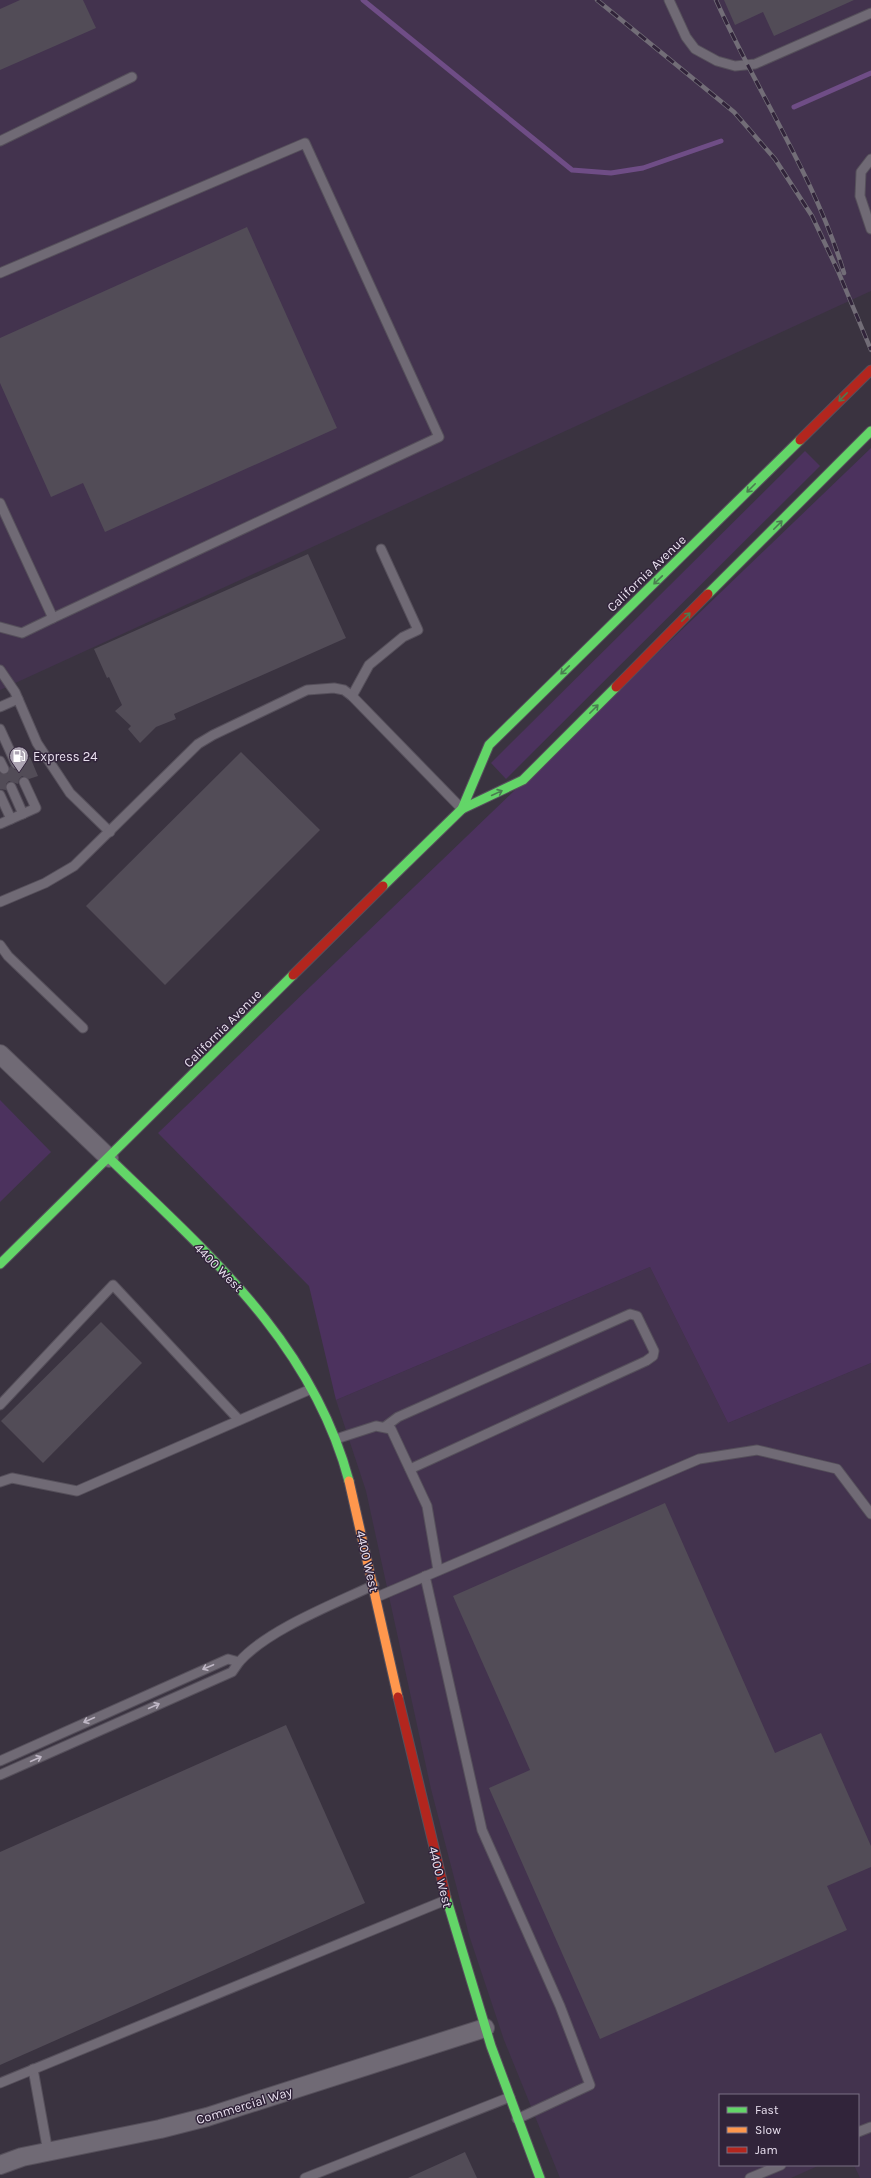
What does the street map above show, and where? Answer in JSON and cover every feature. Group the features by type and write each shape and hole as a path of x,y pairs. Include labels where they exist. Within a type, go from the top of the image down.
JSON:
{"main road":[{"name":"California Avenue","path":"462,809 489,745 871,370"},
{"name":"California Avenue","path":"0,1264 462,809 523,780 871,431"},
{"name":"4400 West","path":"109,1158 244,1292 278,1333 312,1389 336,1439 349,1479 377,1597 426,1819 447,1900 485,2028 540,2178"}],"street":[{"name":"4400 West","path":"0,1054 109,1158"},
{"name":"Commercial Way","path":"0,2165 22,2157 207,2117 485,2028"}],"lane":[{"path":"669,0 686,37 695,49 717,61 735,66 755,64 871,12"},
{"path":"0,141 132,77"},
{"path":"0,273 305,143 439,437 22,632 0,627"},
{"path":"871,159 861,172 860,196 871,229"},
{"path":"0,503 53,618"},
{"path":"352,696 369,665 403,637 418,630 381,549"},
{"path":"0,670 18,699 37,743 70,794 110,832"},
{"path":"0,902 62,874 86,856 198,744 213,735 307,690 334,688 344,690 352,696 462,809"},
{"path":"0,707 18,699"},
{"path":"0,729 16,764"},
{"path":"0,824 36,808 24,782"},
{"path":"12,787 23,814"},
{"path":"0,795 10,819"},
{"path":"0,946 8,956 84,1028"},
{"path":"0,1405 113,1285 239,1420"},
{"path":"386,1426 398,1417 630,1314 637,1316 654,1351 653,1356 646,1361 410,1469"},
{"path":"0,1482 12,1478 77,1490 312,1389"},
{"path":"336,1439 376,1426 386,1426 391,1429 427,1506 438,1570"},
{"path":"377,1597 699,1459 757,1450 837,1469 871,1514"},
{"path":"425,1576 482,1830 560,2006 590,2085 518,2119"},
{"path":"0,1775 232,1672 249,1650 297,1622 374,1585"},
{"path":"0,1761 228,1659 239,1662"},
{"path":"0,2083 447,1900"},
{"path":"33,2069 48,2152"},
{"path":"305,2178 510,2097"},
{"path":"859,2132 871,2127"},
{"path":"750,2178 779,2166"}],"shaded area":[{"path":"0,0 871,0 871,291 0,690"},
{"path":"871,448 871,1363 728,1423 650,1267 336,1400 309,1286 158,1133"},
{"path":"805,451 820,466 506,779 491,763"},
{"path":"0,1100 51,1152 0,1202"},
{"path":"650,1267 728,1423 871,1363 871,2178 860,2178 854,2166 859,2166 859,2094 719,2094 719,2166 818,2166 791,2178 560,2178 504,2040 469,1935 431,1789 366,1491 336,1400"}],"building":[{"path":"20,0 83,0 96,28 0,70 0,9"},
{"path":"724,0 854,0 774,36 763,12 735,25"},
{"path":"247,227 337,428 105,532 83,483 51,497 0,383 0,338"},
{"path":"308,554 346,638 174,714 176,719 156,727 140,743 128,729 131,726 115,711 122,705 109,677 107,678 94,649"},
{"path":"241,752 320,830 165,985 86,906"},
{"name":"Express 24","path":"30,757 38,776 29,779 22,776 19,779 18,784 9,781 6,784 6,790 0,789 0,773 7,774 10,766 15,770 19,769 22,765 21,761"},
{"path":"101,1322 142,1363 43,1463 1,1421"},
{"path":"665,1503 775,1753 821,1733 871,1846 871,1867 827,1886 847,1930 600,2039 489,1788 530,1770 453,1596"},
{"path":"286,1725 365,1903 0,2065 0,1852"},
{"path":"465,2152 477,2178 408,2178"}],"waterway":[{"path":"363,0 572,170 611,173 643,168 721,141"},
{"path":"794,107 871,73"}],"railway":[{"path":"597,0 734,112 775,159 812,216 838,271 871,350"},
{"path":"716,0 818,203 832,237 844,273"}],"traffic: fast":[{"path":"708,594 871,431"},
{"path":"462,809 489,745 800,440"},
{"path":"383,886 462,809 523,780 616,687"},
{"path":"0,1264 293,975"},
{"path":"109,1158 219,1266 252,1303 283,1343 310,1385 332,1431 349,1481"},
{"path":"446,1897 491,2046 540,2178"}],"traffic: slow":[{"path":"349,1481 398,1697"}],"traffic: jam":[{"path":"800,440 871,370"},
{"path":"616,687 708,594"},
{"path":"293,975 383,886"},
{"path":"398,1697 446,1897"}],"place":[{"name":"Express 24","path":"19,773"}]}
